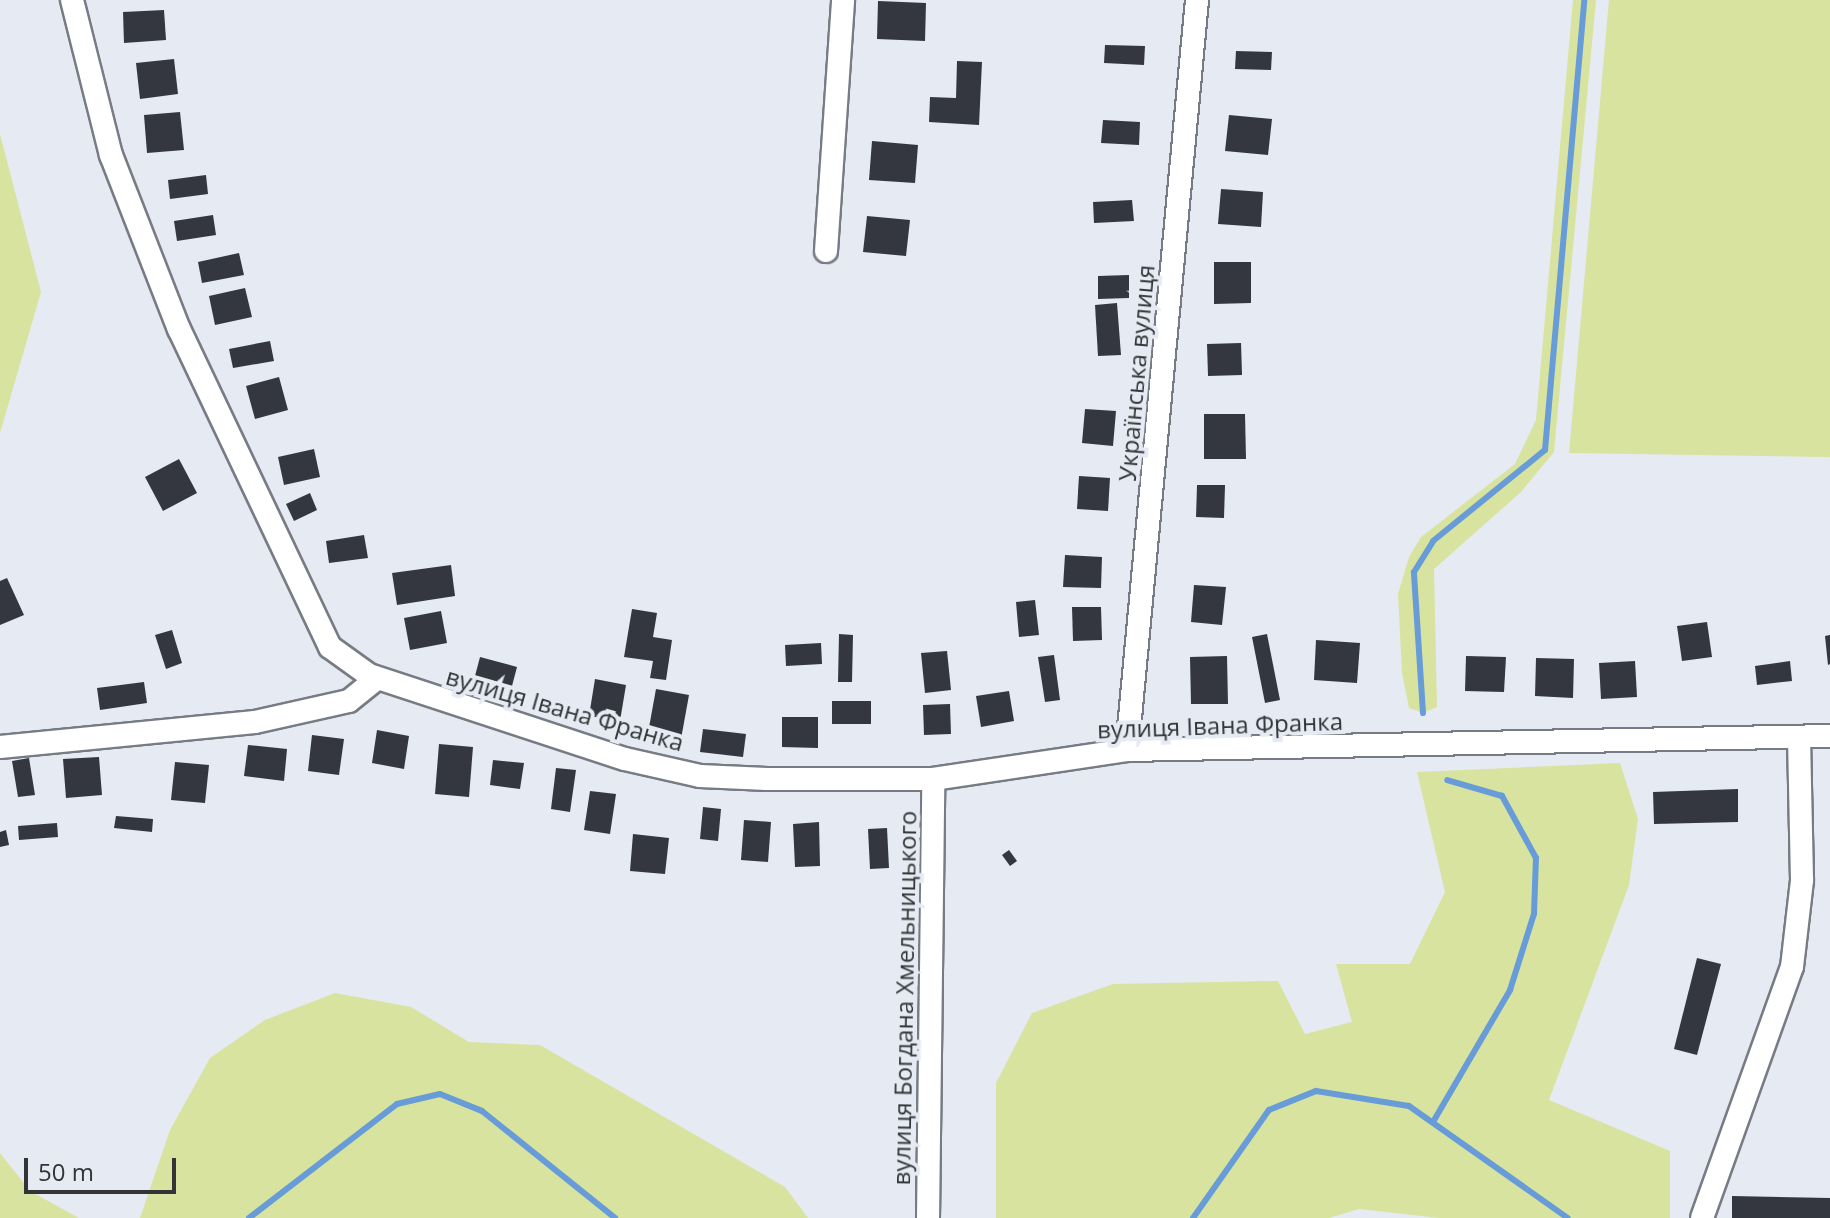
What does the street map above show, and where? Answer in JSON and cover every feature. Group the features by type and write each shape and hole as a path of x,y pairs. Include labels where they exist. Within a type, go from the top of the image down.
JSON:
{"street":[{"name":"вулиця Івана Франка","path":"72,0 111,155 179,329 330,647 377,678 625,759 700,776 933,779 1127,750 1830,736"},
{"path":"826,251 843,0"},
{"name":"Українська вулиця","path":"1127,750 1197,0"},
{"path":"0,747 255,722 349,701 377,678"},
{"path":"1702,1218 1792,967 1802,880 1799,737"},
{"name":"вулиця Богдана Хмельницького","path":"928,1218 933,779"}],"green space":[{"path":"1573,0 1596,0 1554,452 1521,492 1434,569 1437,707 1423,713 1409,708 1402,673 1398,594 1409,557 1421,537 1515,464 1536,420"},
{"path":"1609,0 1830,0 1830,457 1569,453"},
{"path":"0,134 41,292 0,433"},
{"path":"1620,763 1638,819 1629,885 1549,1100 1670,1151 1670,1218 1439,1218 1359,1209 1329,1218 996,1218 996,1083 1032,1013 1113,984 1278,981 1305,1034 1352,1022 1336,964 1410,964 1445,892 1417,772"},
{"path":"335,993 411,1007 469,1042 540,1045 785,1187 808,1218 140,1218 170,1130 210,1058 265,1020"},
{"path":"0,1153 30,1191 79,1218 0,1218"}],"building":[{"path":"878,1 926,3 925,41 877,39"},
{"path":"164,10 166,40 124,43 123,12"},
{"path":"1105,45 1145,46 1144,65 1104,63"},
{"path":"1236,51 1272,52 1271,70 1235,69"},
{"path":"174,59 178,94 140,99 136,63"},
{"path":"957,61 982,62 979,125 929,122 930,97 956,98"},
{"path":"180,112 184,150 147,153 144,115"},
{"path":"1229,115 1272,119 1268,155 1225,151"},
{"path":"1103,120 1140,122 1139,145 1101,143"},
{"path":"872,141 918,145 915,183 869,180"},
{"path":"206,175 208,194 170,199 168,180"},
{"path":"1221,189 1263,192 1261,227 1218,224"},
{"path":"1132,200 1134,221 1094,223 1093,202"},
{"path":"213,215 216,235 177,241 174,221"},
{"path":"867,216 910,220 906,256 863,252"},
{"path":"239,253 244,275 202,283 198,262"},
{"path":"1214,262 1251,262 1251,303 1214,304"},
{"path":"1129,275 1129,298 1098,299 1098,276"},
{"path":"245,288 252,317 215,325 209,296"},
{"path":"1117,303 1121,355 1098,356 1095,305"},
{"path":"270,341 274,361 233,368 229,349"},
{"path":"1241,343 1242,375 1208,376 1207,344"},
{"path":"279,377 288,410 255,419 246,386"},
{"path":"1085,409 1116,411 1113,446 1082,443"},
{"path":"1204,414 1245,414 1246,459 1204,459"},
{"path":"314,449 320,477 284,485 278,457"},
{"path":"179,459 197,493 163,511 145,477"},
{"path":"1079,476 1110,478 1108,511 1077,509"},
{"path":"1197,485 1225,485 1224,518 1196,517"},
{"path":"310,493 317,510 294,521 286,504"},
{"path":"364,535 368,558 329,563 326,541"},
{"path":"1065,555 1102,557 1101,588 1063,587"},
{"path":"451,565 455,596 397,605 392,573"},
{"path":"7,578 24,615 0,625 0,581"},
{"path":"1194,585 1226,587 1222,625 1191,622"},
{"path":"1035,600 1039,635 1019,637 1016,602"},
{"path":"1072,607 1101,607 1102,640 1073,641"},
{"path":"632,609 657,613 653,637 672,640 666,680 650,678 653,661 624,657"},
{"path":"441,611 447,643 410,650 404,618"},
{"path":"1707,622 1712,657 1682,661 1677,626"},
{"path":"172,630 182,663 166,669 155,635"},
{"path":"839,634 853,635 852,682 838,682"},
{"path":"1267,634 1280,700 1265,703 1252,637"},
{"path":"1830,635 1830,664 1828,665 1825,636"},
{"path":"1316,640 1360,643 1357,683 1314,680"},
{"path":"821,643 822,664 786,666 785,645"},
{"path":"947,651 951,690 925,693 921,653"},
{"path":"1054,655 1060,700 1045,702 1038,657"},
{"path":"1227,656 1228,704 1191,704 1190,657"},
{"path":"1466,656 1506,657 1504,692 1465,691"},
{"path":"480,657 517,667 512,686 475,676"},
{"path":"1536,658 1574,659 1573,698 1535,696"},
{"path":"1635,661 1637,697 1601,699 1599,663"},
{"path":"1790,661 1792,681 1757,685 1755,666"},
{"path":"595,679 626,685 620,721 589,716"},
{"path":"144,682 147,703 100,710 97,688"},
{"path":"656,689 689,695 681,739 648,733"},
{"path":"1009,691 1014,721 981,727 976,696"},
{"path":"832,701 871,701 871,724 832,724"},
{"path":"950,704 951,734 924,735 923,705"},
{"path":"782,717 818,717 818,748 782,747"},
{"path":"703,729 746,734 743,757 700,752"},
{"path":"377,730 409,736 404,769 372,763"},
{"path":"312,735 344,739 339,775 308,771"},
{"path":"439,744 473,747 469,797 435,794"},
{"path":"248,745 287,749 284,781 244,776"},
{"path":"99,757 102,795 66,798 63,759"},
{"path":"29,758 35,795 18,797 12,761"},
{"path":"493,760 524,763 520,789 490,785"},
{"path":"175,762 209,765 205,803 171,800"},
{"path":"556,768 576,770 570,812 551,809"},
{"path":"1738,789 1738,822 1654,824 1653,792"},
{"path":"590,791 616,794 610,834 584,830"},
{"path":"703,807 721,809 718,841 700,839"},
{"path":"116,816 153,819 152,832 114,828"},
{"path":"744,820 771,822 768,862 741,860"},
{"path":"819,822 820,866 795,867 793,824"},
{"path":"57,823 58,837 19,840 18,826"},
{"path":"887,828 889,868 870,869 868,829"},
{"path":"6,830 9,845 0,847 0,832"},
{"path":"633,834 669,838 665,874 630,871"},
{"path":"1009,850 1017,861 1010,866 1002,855"},
{"path":"1697,958 1721,964 1697,1055 1674,1049"},
{"path":"1732,1196 1830,1198 1830,1218 1732,1218"}],"waterway":[{"path":"1423,713 1414,572 1433,541 1545,450 1584,0"},
{"path":"1433,1122 1510,990 1534,914 1536,858 1502,796 1447,780"},
{"path":"1193,1218 1269,1110 1316,1091 1409,1106 1568,1218"},
{"path":"249,1218 397,1104 440,1094 482,1111 615,1218"}]}
